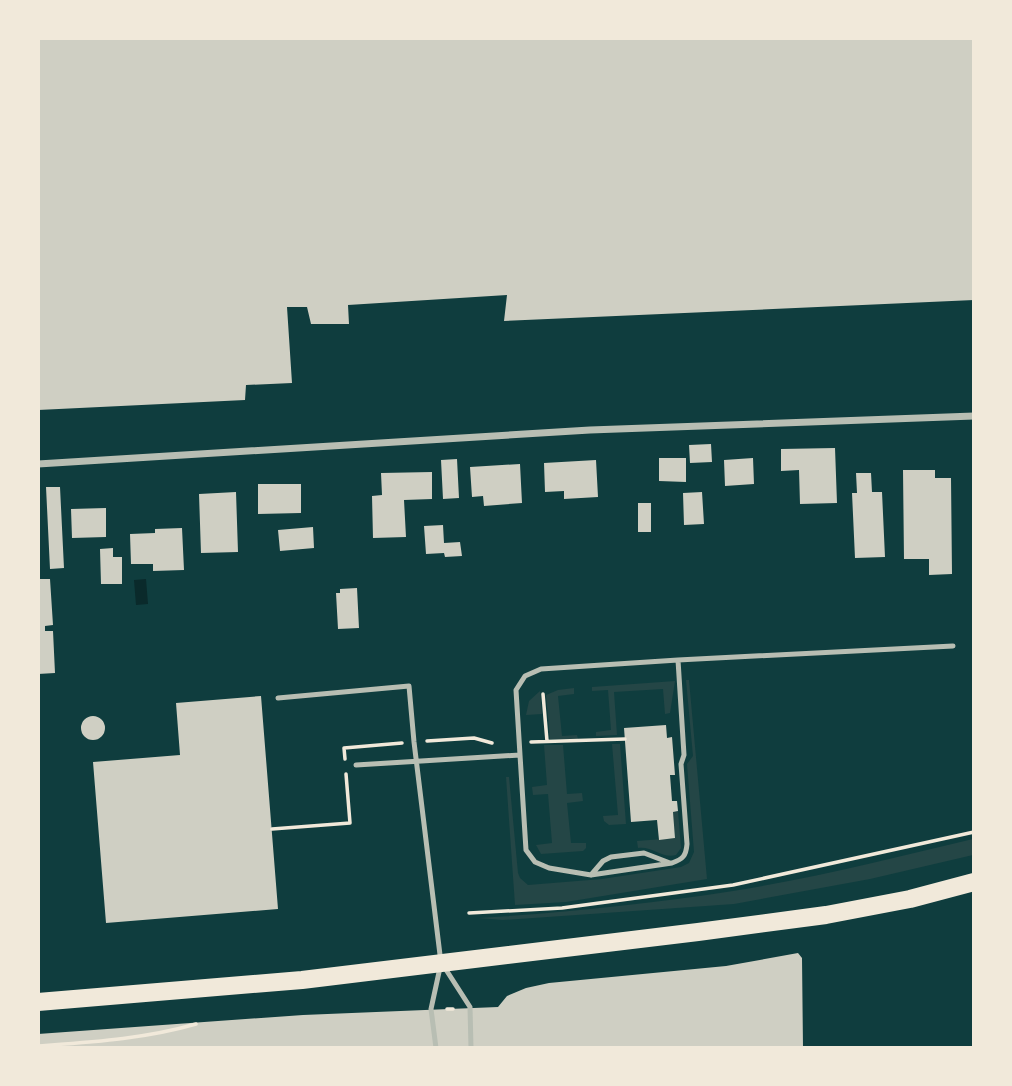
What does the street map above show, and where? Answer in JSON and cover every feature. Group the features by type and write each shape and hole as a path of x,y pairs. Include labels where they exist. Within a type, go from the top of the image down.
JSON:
{"main road":[{"path":"38,1002 302,980 825,915 909,899 974,882"}],"street":[{"path":"38,464 590,430 974,416"}],"lane":[{"path":"678,660 682,698 679,709 684,755 681,764 687,853 683,859 591,875 535,863 526,849 516,690 525,676 541,669 678,660 953,646"},
{"path":"278,698 409,686 441,963 432,1009 436,1048"},
{"path":"356,765 520,755"},
{"path":"591,875 603,862 611,858 644,853 672,863"},
{"path":"441,963 470,1007 471,1048"}],"path":[{"path":"543,694 547,741"},
{"path":"469,913 562,908 733,885 974,832"},
{"path":"447,1009 453,1009"},
{"path":"38,1046 119,1041 196,1024"}],"shaded area":[{"path":"146,579 148,604 136,605 134,580"},
{"path":"686,680 689,680 707,879 566,902 515,905 506,777 509,777 518,873 528,885 602,879 681,867 689,863 694,852 687,764 693,756"},
{"path":"675,681 670,713 665,714 663,689 614,692 617,735 596,736 596,732 611,730 608,690 592,691 592,687"},
{"path":"574,688 574,694 558,696 562,736 577,735 578,739 550,739 546,695"},
{"path":"540,691 542,714 526,715 529,701"},
{"path":"612,744 620,744 626,824 609,825 603,816 618,815"},
{"path":"544,745 563,745 567,794 582,793 583,801 567,803 571,843 586,843 583,851 541,854 536,845 552,843 548,794 533,795 532,787 547,785"},
{"path":"678,811 681,848 676,855 638,848 637,841 675,838 673,812"},
{"path":"973,839 973,855 870,879 734,904 503,920 478,918 606,908 733,891 824,874"}],"building":[{"path":"38,38 974,38 974,300 504,321 507,295 348,305 349,324 311,324 307,307 287,307 292,383 246,385 245,400 38,410"},
{"path":"711,444 712,462 690,463 689,445"},
{"path":"835,448 837,503 800,504 799,470 781,471 781,449"},
{"path":"659,458 686,458 686,482 659,481"},
{"path":"753,458 754,484 725,486 724,460"},
{"path":"457,459 459,498 443,499 441,460"},
{"path":"596,460 598,497 564,499 564,491 545,492 544,463"},
{"path":"520,464 522,503 484,506 483,496 472,497 470,467"},
{"path":"903,470 935,470 935,478 951,478 952,574 929,575 929,559 904,559"},
{"path":"432,472 432,499 404,500 406,537 373,538 372,496 382,495 381,473"},
{"path":"856,473 871,473 872,492 882,492 885,557 855,558 852,493 857,493"},
{"path":"258,484 301,484 301,513 258,514"},
{"path":"46,487 60,487 64,568 50,569"},
{"path":"236,492 238,552 201,553 199,494"},
{"path":"702,492 704,524 684,525 683,493"},
{"path":"638,503 651,503 651,532 638,532"},
{"path":"106,508 106,537 72,538 71,509"},
{"path":"443,525 444,543 460,542 462,556 426,554 424,526"},
{"path":"313,527 314,548 280,551 278,530"},
{"path":"182,528 184,570 153,571 153,564 131,564 130,534 155,533 155,529"},
{"path":"113,548 113,557 122,557 122,584 101,584 100,549"},
{"path":"38,579 50,579 53,625 45,626 45,631 53,631 55,673 38,674"},
{"path":"357,588 359,628 338,629 336,593 340,593 340,589"},
{"path":"261,696 278,909 106,923 93,762 180,755 176,703"},
{"path":"93,716 101,720 105,728 101,736 93,740 85,736 81,728 85,720"},
{"path":"666,725 667,738 672,737 675,775 670,775 672,801 677,801 678,811 673,812 675,838 659,840 657,820 631,822 624,728"},
{"path":"798,953 802,958 803,1048 38,1048 38,1034 303,1015 498,1007 507,996 549,983 726,966"}]}
